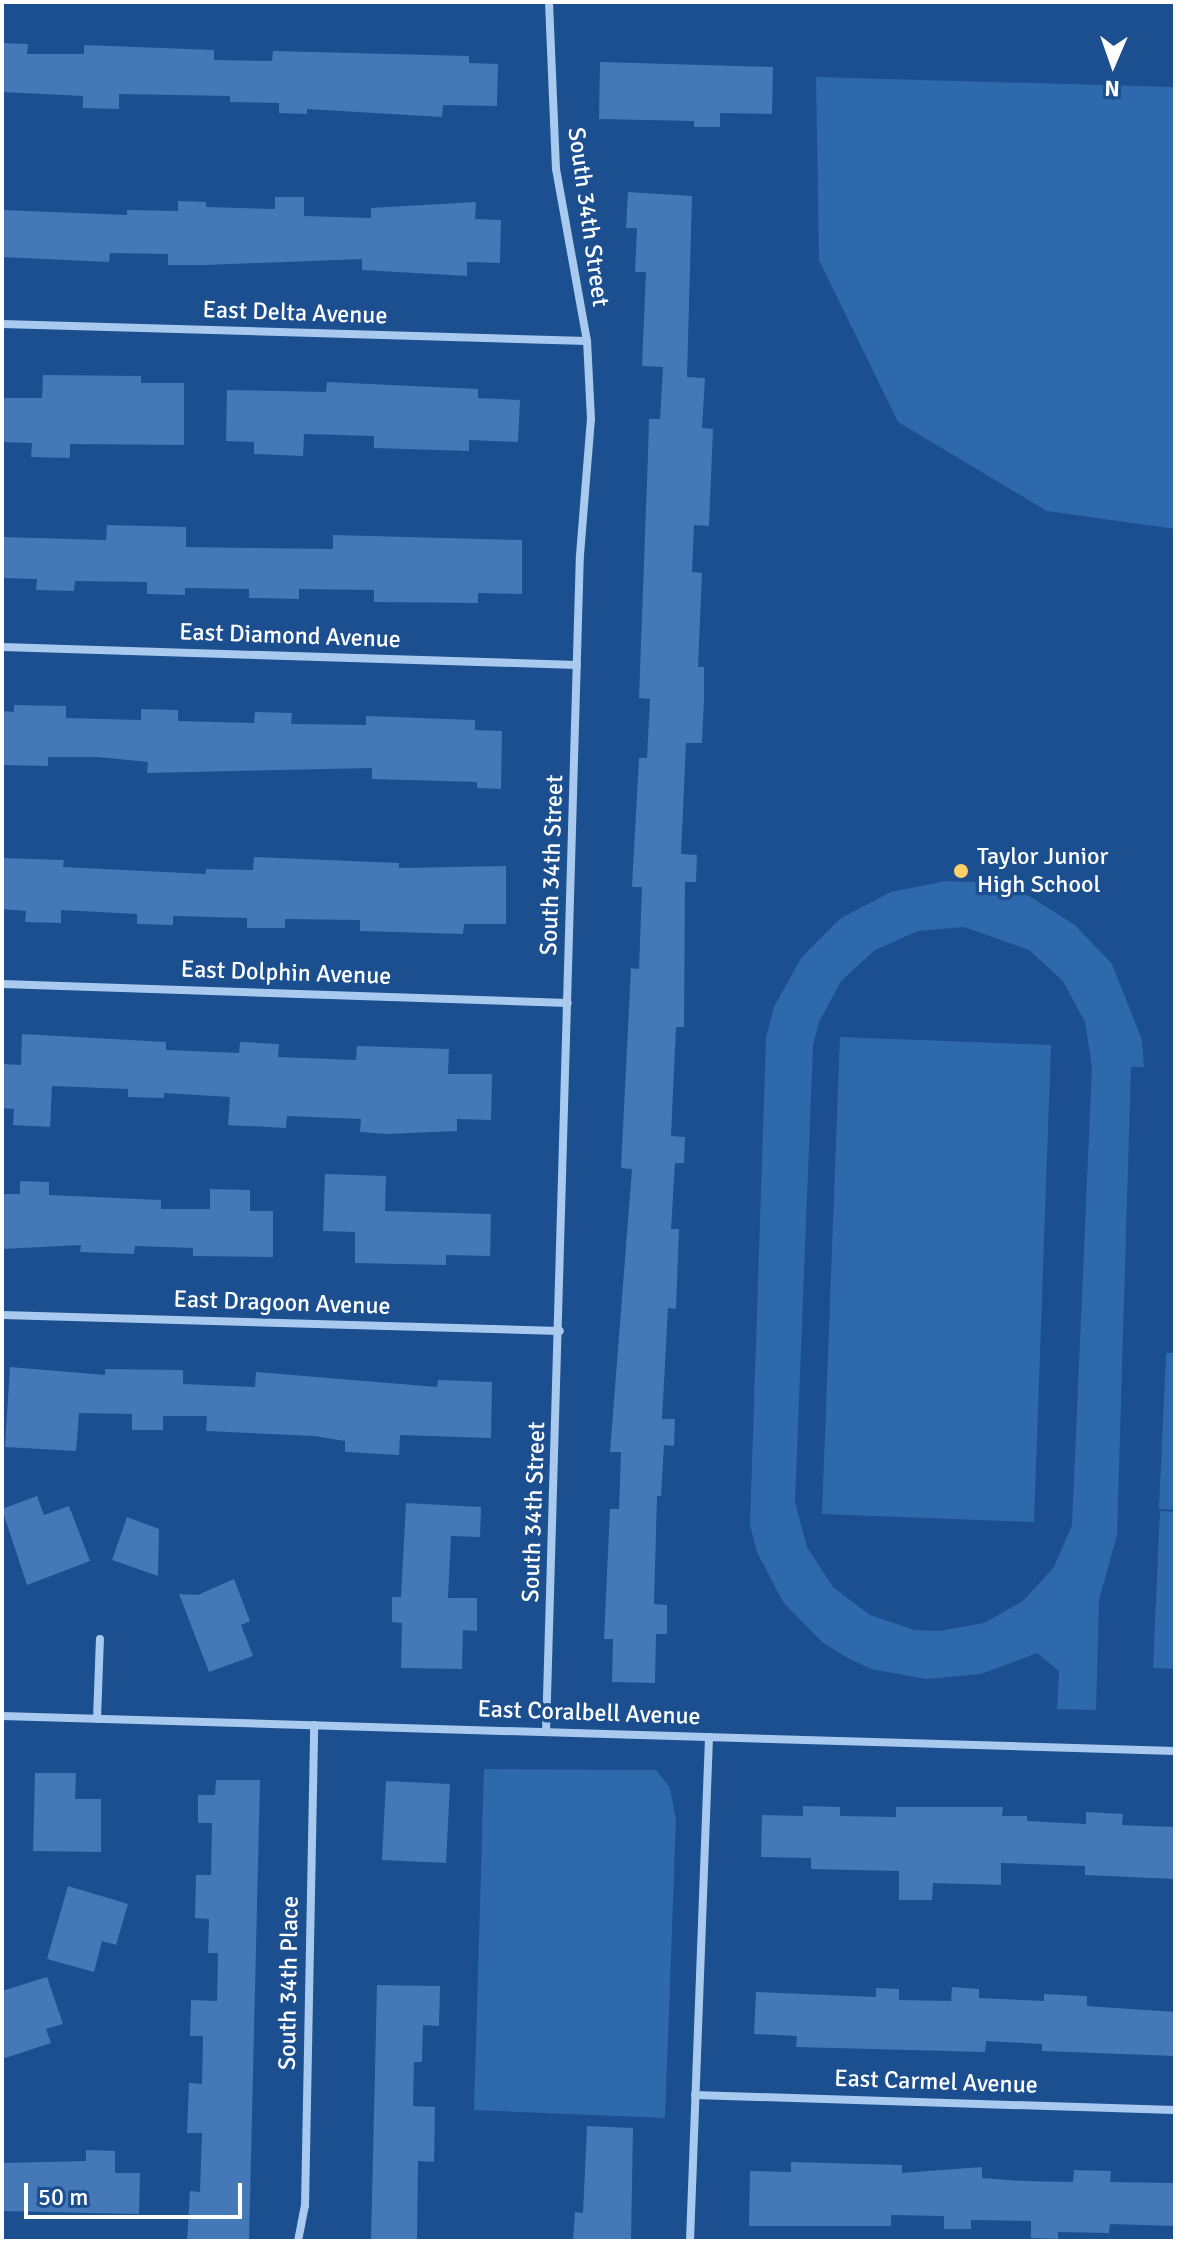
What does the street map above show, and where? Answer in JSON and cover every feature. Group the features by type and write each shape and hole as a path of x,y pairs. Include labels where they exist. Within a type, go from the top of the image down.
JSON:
{"street":[{"name":"South 34th Street","path":"546,1732 577,665 591,419 587,341 556,169 549,2"},
{"name":"East Delta Avenue","path":"2,324 587,341"},
{"name":"East Diamond Avenue","path":"2,647 577,665"},
{"name":"East Dolphin Avenue","path":"2,984 568,1003"},
{"name":"East Dragoon Avenue","path":"2,1315 560,1331"},
{"path":"97,1719 100,1639"},
{"name":"East Coralbell Avenue","path":"2,1716 1175,1751"},
{"name":"South 34th Place","path":"298,2241 305,2206 314,1725"},
{"path":"690,2241 709,1737"},
{"name":"East Carmel Avenue","path":"695,2095 1175,2110"}],"shaded area":[{"path":"816,77 1175,87 1175,529 1047,511 898,422 819,260"},
{"path":"946,881 975,882 1029,896 1075,925 1112,964 1142,1040 1144,1067 1131,1067 1117,1535 1099,1600 1096,1710 1057,1709 1059,1671 1037,1653 981,1674 926,1679 871,1669 846,1657 822,1642 783,1602 757,1552 750,1525 766,1038 774,1007 801,958 841,918 891,892","holes":["964,927 1029,950 1063,981 1085,1022 1092,1067 1072,1525 1054,1567 1023,1601 984,1623 939,1631 915,1630 870,1615 833,1587 807,1547 795,1502 813,1045 819,1022 841,981 875,950 918,931"]},
{"path":"840,1037 1051,1045 1034,1522 822,1514"},
{"path":"1166,1353 1175,1353 1175,1510 1159,1509"},
{"path":"1160,1511 1175,1512 1175,1669 1153,1668"},
{"path":"484,1769 656,1770 670,1788 676,1820 665,2118 474,2110"}],"building":[{"path":"2,43 28,44 27,54 84,54 84,45 214,50 214,60 272,61 273,51 469,56 469,63 498,64 497,106 443,105 442,117 307,109 307,114 279,113 279,103 230,102 230,96 119,94 119,109 83,108 83,96 2,92"},
{"path":"600,62 773,67 772,114 720,113 720,127 694,127 694,121 599,119"},
{"path":"628,192 692,196 687,377 705,378 702,428 713,429 709,526 694,525 692,572 702,573 698,667 704,667 704,698 702,743 686,743 681,854 697,855 696,882 685,882 684,1027 676,1027 671,1136 685,1137 684,1163 675,1163 671,1229 679,1229 676,1309 668,1308 662,1419 675,1419 674,1446 664,1445 661,1496 657,1496 654,1604 667,1605 667,1634 656,1634 655,1683 612,1682 613,1639 604,1639 610,1509 619,1509 621,1452 610,1452 632,1169 621,1168 631,968 639,969 642,887 632,887 639,758 647,758 650,699 639,698 649,419 660,419 663,367 642,366 646,272 635,272 637,228 626,228"},
{"path":"275,197 304,197 304,216 371,218 371,208 476,202 475,219 501,220 500,263 467,262 467,276 362,270 362,259 168,265 168,254 110,253 109,262 2,257 2,210 127,215 127,210 178,211 178,201 206,202 206,207 275,209"},
{"path":"43,375 141,376 141,383 184,383 184,445 70,444 70,458 31,457 32,443 2,442 2,398 42,398"},
{"path":"327,382 478,389 478,398 520,400 518,442 469,440 469,451 374,448 374,436 304,434 303,456 254,454 254,442 226,441 227,390 326,392"},
{"path":"107,525 186,527 186,547 333,549 333,535 522,540 522,594 478,593 478,603 374,602 374,590 299,589 299,599 249,598 249,589 185,588 185,595 147,594 147,582 75,581 74,591 36,590 37,579 2,578 2,537 106,540"},
{"path":"14,705 66,706 66,718 141,720 141,709 178,710 178,721 254,723 255,712 292,713 291,724 366,725 366,716 475,720 475,730 502,731 501,789 477,788 477,782 372,779 372,768 147,773 148,762 98,757 48,757 48,766 2,765 2,711 14,712"},
{"path":"254,857 399,863 399,868 506,866 506,924 464,924 463,934 360,931 360,920 285,919 285,928 247,928 247,918 173,916 173,925 137,924 137,914 61,910 61,923 25,922 26,911 2,909 2,858 64,860 63,867 206,874 206,869 253,870"},
{"path":"22,1034 166,1042 166,1050 239,1053 240,1042 279,1044 278,1057 356,1060 357,1046 449,1049 448,1074 492,1074 491,1120 457,1119 457,1131 387,1134 360,1132 361,1119 287,1116 286,1128 228,1125 230,1097 164,1093 164,1098 128,1097 128,1089 52,1086 50,1127 13,1125 14,1109 2,1108 2,1064 21,1065"},
{"path":"325,1174 386,1176 385,1211 491,1214 490,1256 446,1255 446,1265 355,1263 355,1232 323,1231"},
{"path":"20,1181 49,1182 49,1195 161,1200 161,1209 210,1209 210,1189 250,1190 250,1211 273,1211 273,1257 193,1256 193,1248 135,1246 134,1254 80,1252 81,1245 2,1249 2,1194 20,1194"},
{"path":"10,1367 105,1375 105,1369 183,1370 183,1384 255,1387 256,1372 437,1387 438,1380 492,1382 491,1438 400,1435 399,1455 345,1452 345,1441 314,1436 206,1431 207,1416 163,1416 163,1430 132,1430 132,1414 79,1413 76,1451 5,1447"},
{"path":"37,1496 44,1515 69,1506 90,1561 27,1585 2,1509"},
{"path":"406,1503 481,1507 480,1537 451,1536 448,1598 477,1598 477,1631 463,1630 462,1669 401,1668 402,1623 392,1622 392,1597 401,1597"},
{"path":"127,1517 159,1529 158,1576 112,1560"},
{"path":"234,1579 250,1621 241,1625 253,1656 209,1672 179,1594 198,1595"},
{"path":"35,1773 76,1773 75,1799 101,1799 101,1852 33,1851"},
{"path":"216,1780 260,1780 249,2241 187,2241 190,2191 200,2192 202,2133 187,2133 189,2083 202,2084 203,2036 190,2036 191,2000 217,2001 218,1953 208,1953 209,1919 195,1918 196,1875 211,1875 212,1823 198,1823 198,1795 215,1795"},
{"path":"386,1781 450,1784 446,1863 382,1860"},
{"path":"803,1806 840,1807 840,1816 896,1817 896,1807 1003,1807 1002,1816 1027,1816 1027,1821 1086,1824 1086,1812 1123,1814 1122,1825 1175,1827 1175,1879 1085,1875 1085,1866 1001,1863 1001,1885 933,1883 932,1900 899,1900 899,1871 811,1869 811,1858 761,1857 762,1815 803,1816"},
{"path":"68,1886 128,1904 116,1945 102,1941 94,1972 47,1959"},
{"path":"47,1977 63,2024 46,2029 51,2043 2,2059 2,1991"},
{"path":"377,1985 440,1986 439,2026 423,2025 422,2062 414,2062 413,2106 435,2107 434,2162 418,2161 417,2241 371,2241"},
{"path":"952,1987 979,1989 979,1998 1044,2001 1044,1994 1087,1996 1087,2006 1175,2012 1175,2056 1042,2051 1042,2044 986,2041 985,2052 796,2047 797,2036 754,2034 756,1992 876,1997 876,1988 899,1989 899,2000 951,2001"},
{"path":"587,2126 633,2128 631,2241 573,2241 575,2212 583,2213"},
{"path":"86,2150 115,2151 115,2173 140,2173 139,2214 2,2211 2,2163 86,2161"},
{"path":"791,2162 902,2165 902,2173 982,2167 982,2178 1023,2181 1073,2182 1074,2170 1111,2171 1110,2182 1175,2183 1175,2226 1110,2224 1109,2233 1058,2232 1058,2239 1031,2238 1031,2221 971,2220 971,2229 944,2229 944,2216 891,2215 891,2226 749,2226 750,2171 791,2172"}],"place":[{"name":"Taylor Junior High School","path":"961,871"}]}
